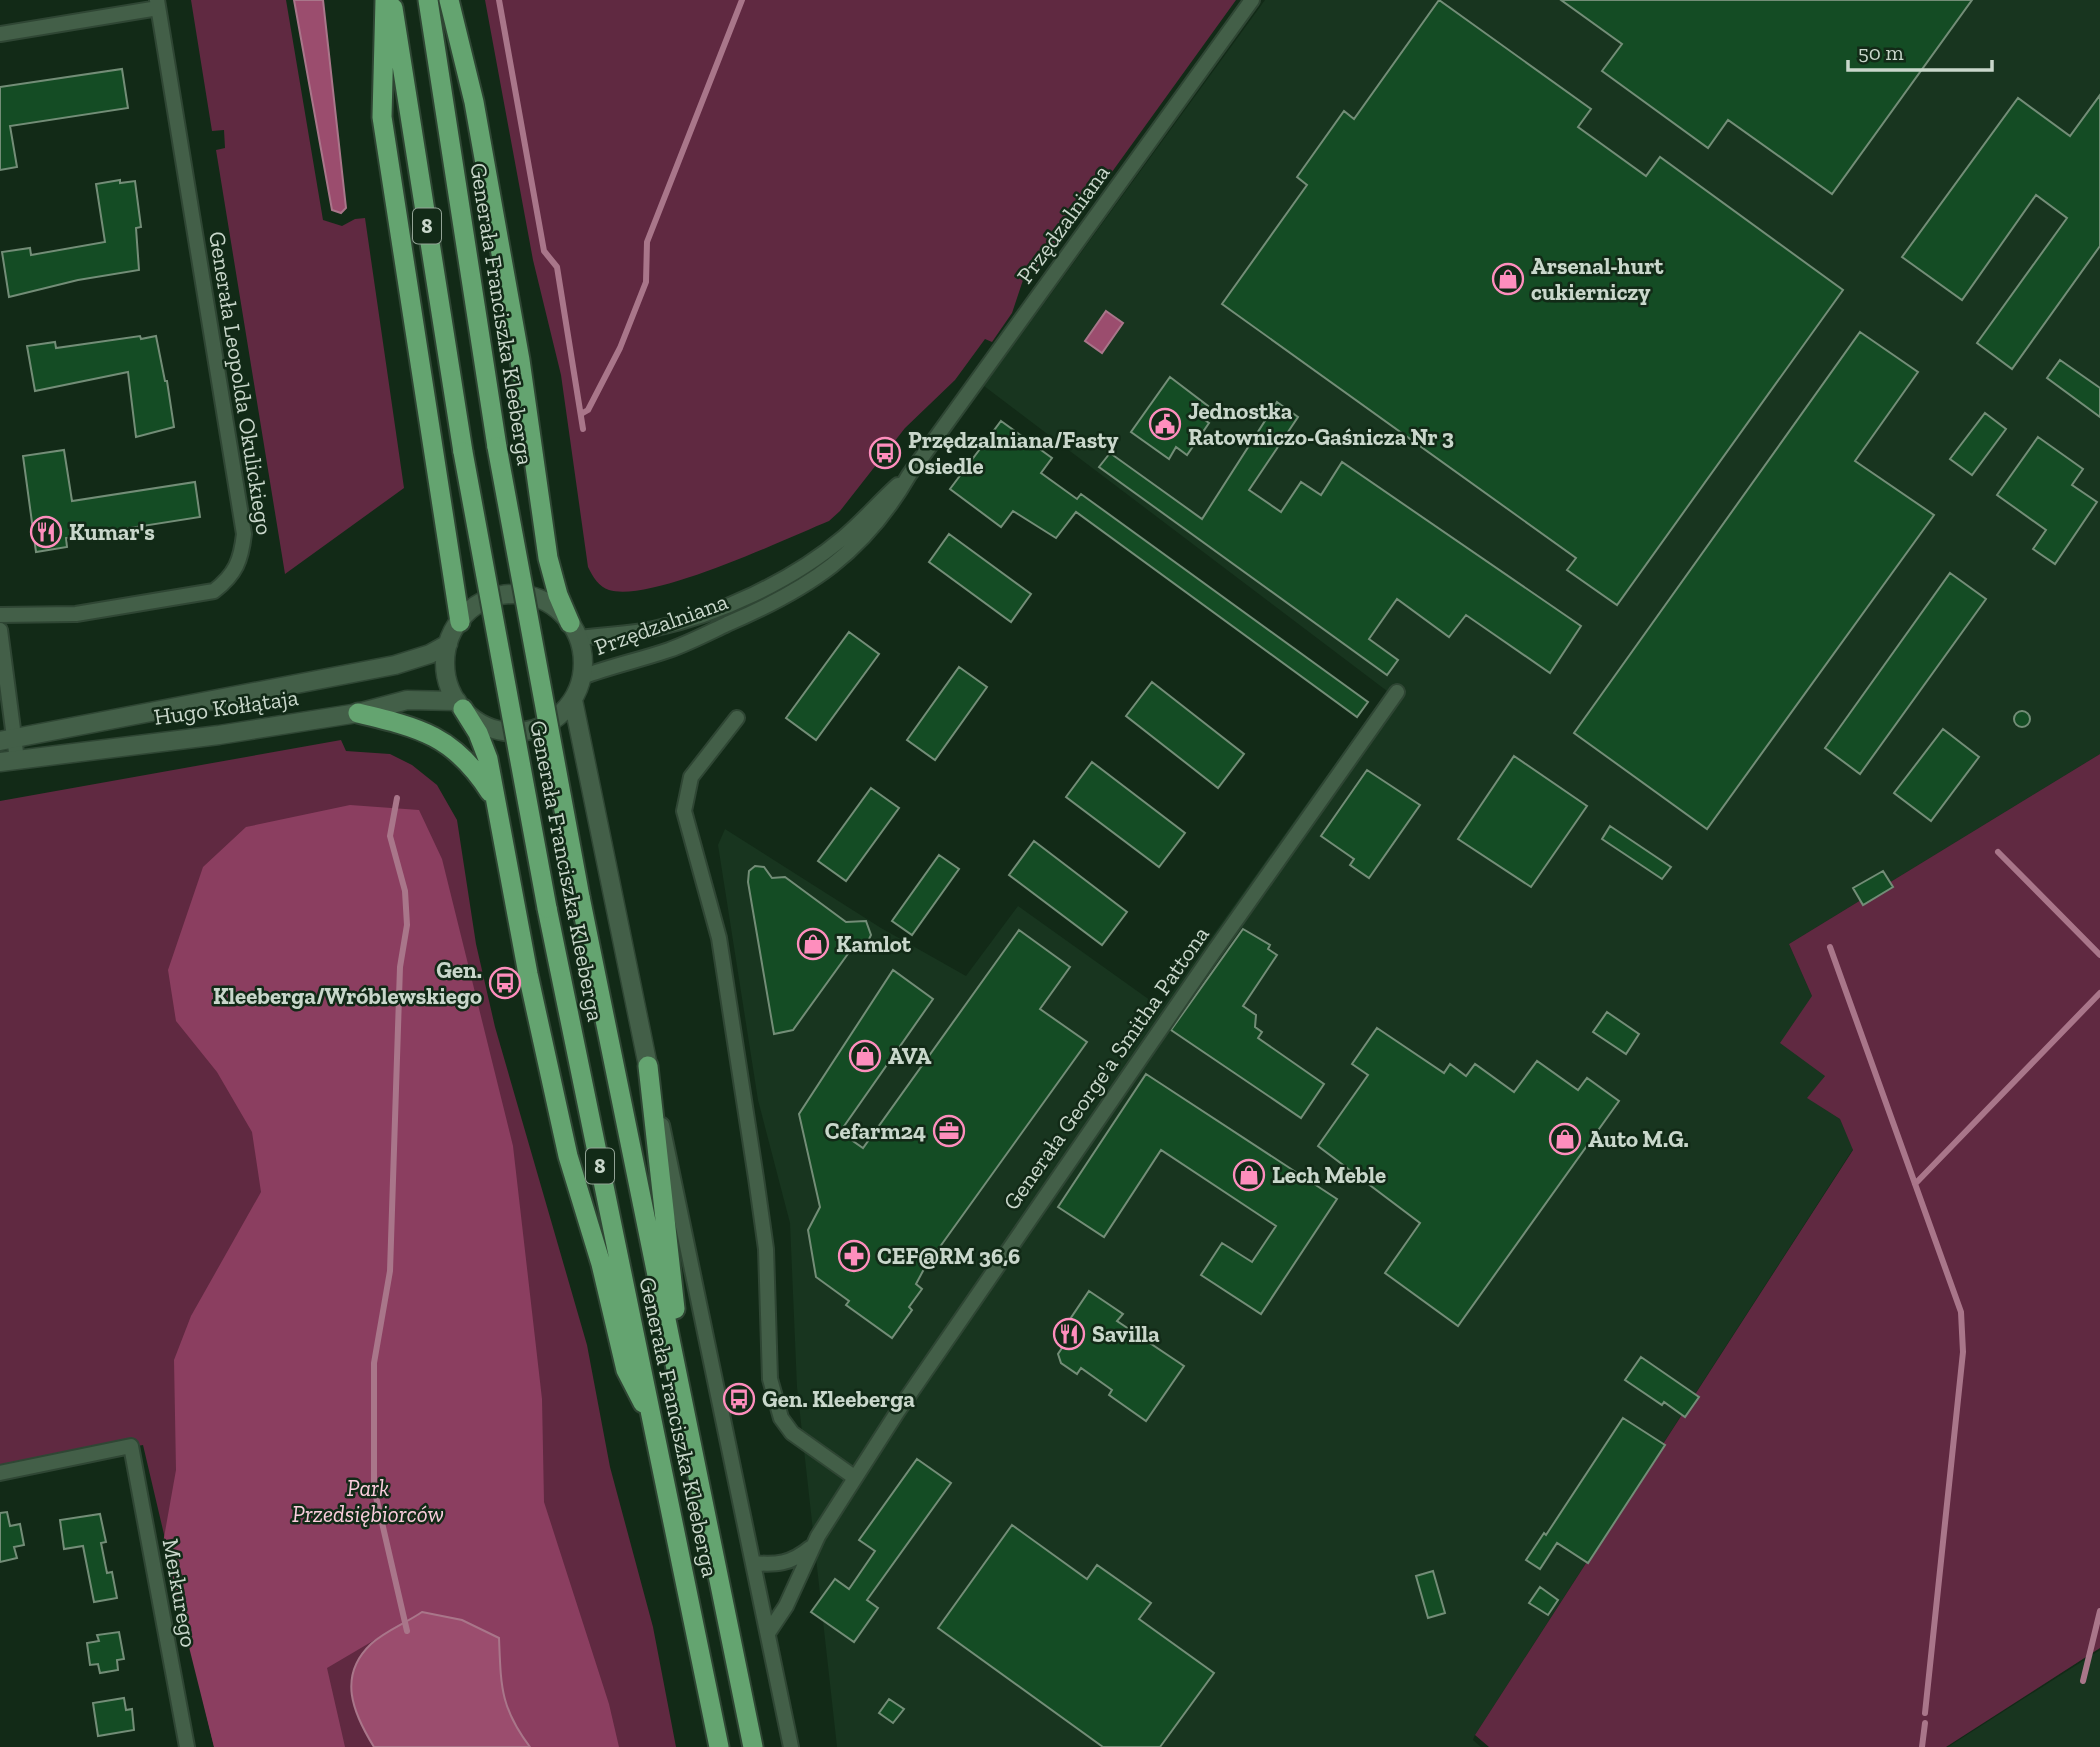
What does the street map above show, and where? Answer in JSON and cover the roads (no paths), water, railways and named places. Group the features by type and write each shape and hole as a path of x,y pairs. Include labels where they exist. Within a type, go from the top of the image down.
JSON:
{"highway":[{"path":"385,0 382,117 460,622"},
{"name":"Generała Franciszka Kleeberga","path":"392,0 463,452 547,908 719,1747"},
{"name":"Generała Franciszka Kleeberga","path":"428,0 497,447 580,897 752,1747"},
{"path":"449,0 474,102 520,360 548,558 558,595 575,630"},
{"path":"460,705 484,745 568,1156 601,1264 626,1370 654,1424"},
{"path":"358,713 406,723 450,744 474,768 495,799"},
{"path":"648,1066 684,1404"},
{"path":"731,1634 767,1747"},
{"path":"710,1708 713,1747"}],"street":[{"name":"Przędzalniana","path":"582,677 621,662 668,650 783,600 855,548 891,507 909,475 1252,0"},
{"path":"0,34 157,4"},
{"name":"Generała Leopolda Okulickiego","path":"0,615 76,614 215,590 232,578 242,558 244,534 157,4"},
{"name":"Przędzalniana","path":"575,630 653,629 767,586 797,570 844,537 909,475"},
{"path":"506,595 542,600 575,630 583,657 582,677 573,700 561,714 546,724 511,732 477,721 460,705 447,679 448,644 460,622 481,604 506,595"},
{"path":"0,630 9,761"},
{"name":"Hugo Kołłątaja","path":"7,740 395,665 430,654 448,644"},
{"name":"Generała George'a Smitha Pattona","path":"768,1633 786,1606 814,1545 854,1476 1207,961 1397,692"},
{"name":"Hugo Kołłątaja","path":"9,761 219,735 358,713 407,700 460,705"},
{"path":"573,700 648,1066 679,1195 790,1747"},
{"path":"737,718 691,777 684,811 719,938 756,1178 766,1249 770,1379 781,1419 792,1433 854,1476"},
{"name":"Merkurego","path":"0,1473 131,1446 187,1747"},
{"name":"Generała George'a Smitha Pattona","path":"753,1563 779,1565 798,1558 814,1545"}],"waterway":[{"path":"499,0 544,251 557,267 583,429"},
{"path":"581,414 588,410 620,348 646,282 647,242 742,0"},
{"path":"397,798 390,836 405,891 407,925 400,967 390,1271 374,1363 374,1488 407,1631"},
{"path":"1998,852 2100,955"},
{"path":"1830,947 1961,1312 1963,1352 1925,1713"},
{"path":"1915,1184 2100,993"},
{"path":"2083,1681 2100,1611"},
{"path":"1922,1747 1925,1723"}],"place":[{"name":"Arsenal-hurt cukierniczy","path":"1508,279"},
{"name":"Jednostka Ratowniczo-Gaśnicza Nr 3","path":"1165,424"},
{"name":"Przędzalniana/Fasty Osiedle","path":"885,453"},
{"name":"Kumar's","path":"46,532"},
{"name":"Kamlot","path":"813,944"},
{"name":"Gen. Kleeberga/Wróblewskiego","path":"505,983"},
{"name":"AVA","path":"865,1056"},
{"name":"Cefarm24","path":"949,1131"},
{"name":"Auto M.G.","path":"1565,1139"},
{"name":"Lech Meble","path":"1249,1175"},
{"name":"CEF@RM 36,6","path":"854,1256"},
{"name":"Savilla","path":"1069,1334"},
{"name":"Gen. Kleeberga","path":"739,1399"}],"park label":[{"name":"Park Przedsiębiorców","path":"368,1501"}]}
